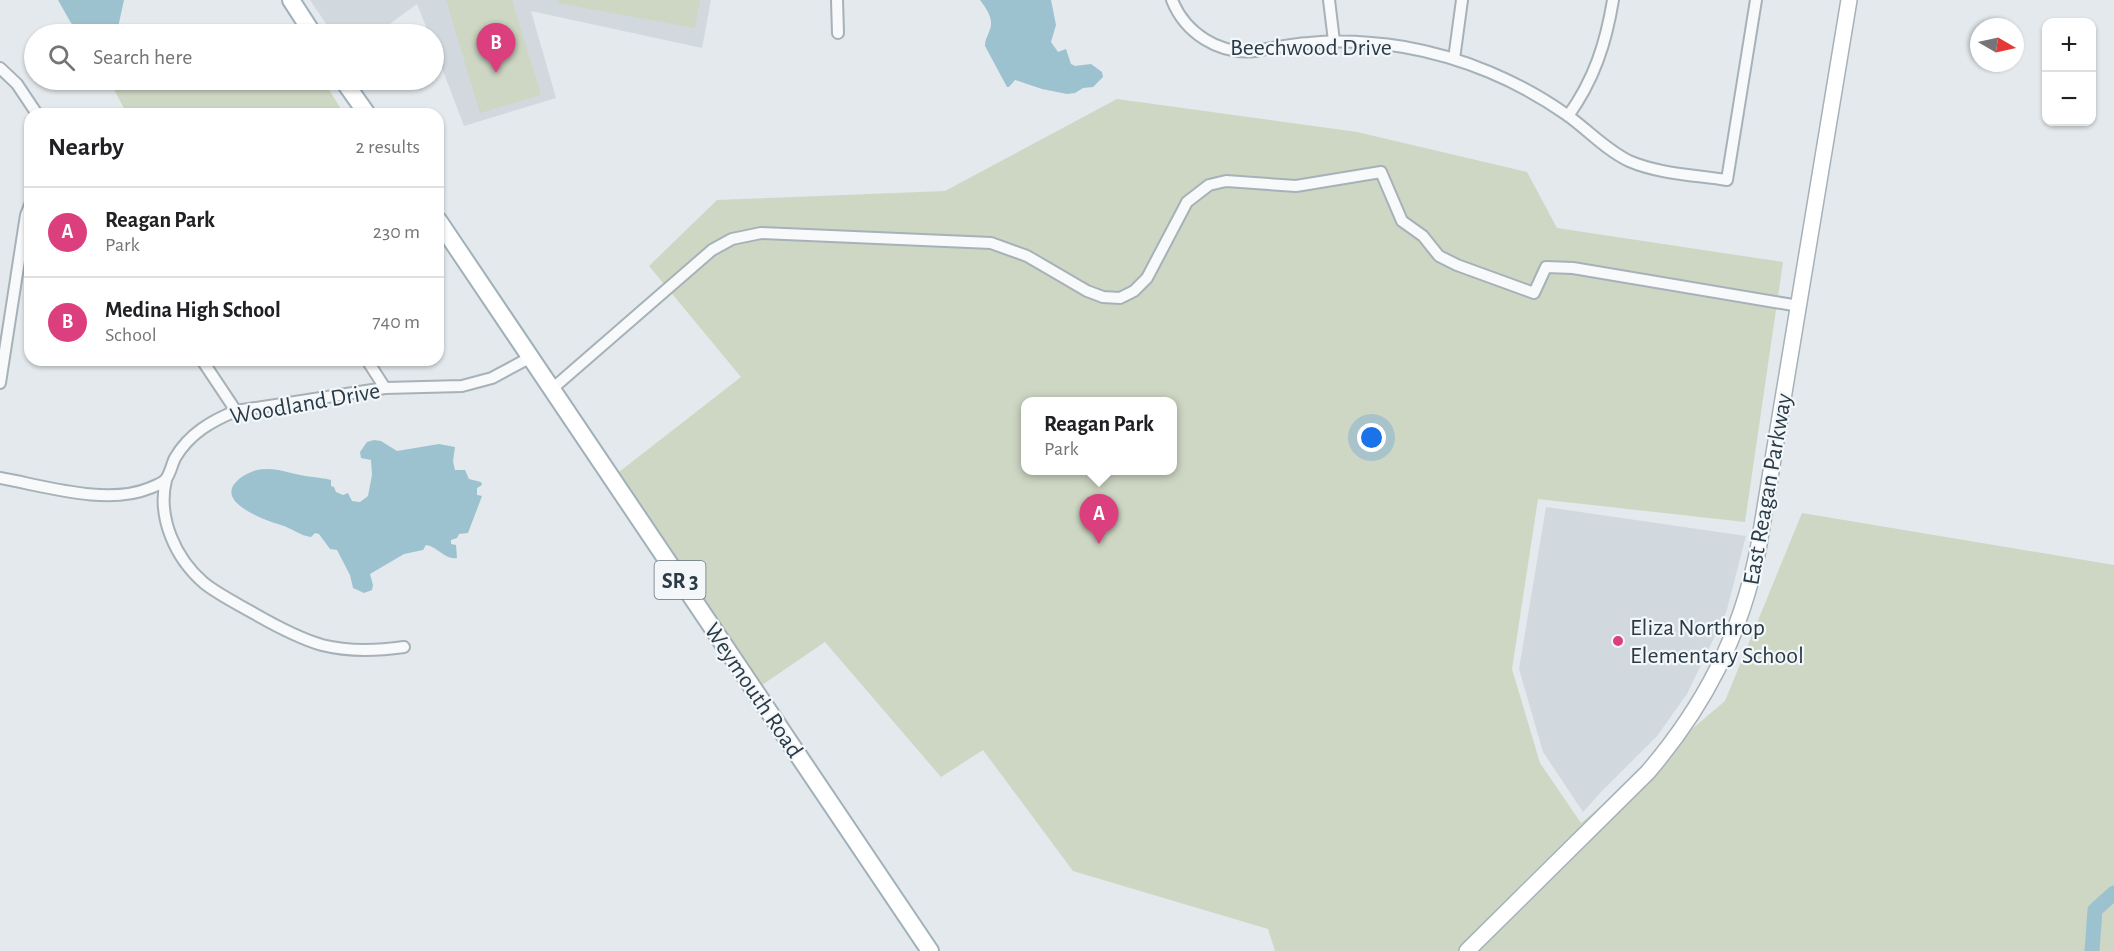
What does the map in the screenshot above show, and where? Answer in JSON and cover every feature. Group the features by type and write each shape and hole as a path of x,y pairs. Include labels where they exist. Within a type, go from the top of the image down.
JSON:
{"main road":[{"path":"291,0 307,24"},
{"path":"350,90 363,108"},
{"name":"Weymouth Road","path":"444,229 930,951"}],"street":[{"path":"837,0 838,33"},
{"name":"Beechwood Drive","path":"1172,0 1183,21 1193,31 1210,42 1228,49 1253,51 1334,42 1371,43 1404,47 1454,59 1506,79 1530,92 1568,116 1611,150 1643,167 1727,180 1755,0"},
{"path":"1329,0 1334,42"},
{"path":"1454,59 1462,0"},
{"path":"1568,116 1596,67 1609,27 1613,0"},
{"name":"East Reagan Parkway","path":"1467,951 1497,924 1648,772 1686,724 1716,675 1737,626 1754,568 1850,0"},
{"path":"0,68 17,84 33,108"},
{"path":"552,389 711,250 732,239 761,233 991,243 1027,256 1087,291 1102,297 1120,298 1134,291 1147,278 1187,202 1209,185 1226,181 1260,187 1296,186 1381,172 1402,221 1423,236 1439,256 1534,293 1546,267 1574,268 1798,306"},
{"path":"0,382 24,234"},
{"name":"Woodland Drive","path":"163,508 162,494 176,457 195,434 221,417 236,411 385,388 446,387 478,383 531,357"},
{"path":"206,366 236,411"},
{"path":"371,366 385,388"},
{"path":"0,478 99,496 120,496 140,492 166,480"},
{"path":"140,492 156,498 163,508 176,548 192,572 214,590 286,631 321,645 365,651 404,647"}],"shaded area":[{"path":"310,0 711,0 702,48 531,11 556,98 464,126 444,73 444,24 425,24 417,4 390,24 326,24"},
{"name":"Eliza Northrop Elementary School","path":"1546,507 1746,536 1726,613 1687,694 1657,736 1583,812 1543,752 1519,669"}],"green space":[{"path":"446,0 512,0 541,95 480,113"},
{"path":"557,0 700,0 695,28 557,3"},
{"path":"114,90 329,90 340,108 124,108"},
{"path":"1117,99 1357,132 1527,172 1557,228 1783,262 1745,522 1538,499 1512,669 1540,763 1581,823 1725,701 1802,513 2114,565 2114,951 1275,951 1268,929 1073,871 983,750 941,777 825,642 762,685 619,472 741,377 649,266 717,200 945,191"}],"water":[{"path":"58,0 124,0 119,24 71,23"},
{"path":"980,0 1051,0 1056,25 1051,42 1058,52 1066,49 1071,64 1075,66 1091,64 1102,72 1103,77 1093,87 1067,94 1015,80 1007,87 985,46 991,23"},
{"path":"381,441 397,451 439,444 455,447 453,461 455,470 465,470 469,479 481,482 482,485 477,488 477,495 482,496 468,533 459,534 457,538 451,540 451,544 456,545 457,558 449,557 426,545 423,550 404,554 370,574 372,590 364,593 353,588 350,575 337,550 330,549 319,534 315,533 311,537 300,534 255,515 237,504 232,497 232,489 241,477 249,473 272,469 331,480 331,486 336,492 343,495 348,493 352,501 360,502 368,496 372,475 371,460 361,458 360,452 367,442"}],"waterway":[{"path":"2092,951 2095,910 2114,893"}],"place":[{"name":"Medina High School","path":"496,73"},
{"name":"Reagan Park","path":"1099,544"},
{"name":"Eliza Northrop Elementary School","path":"1618,641"}]}
